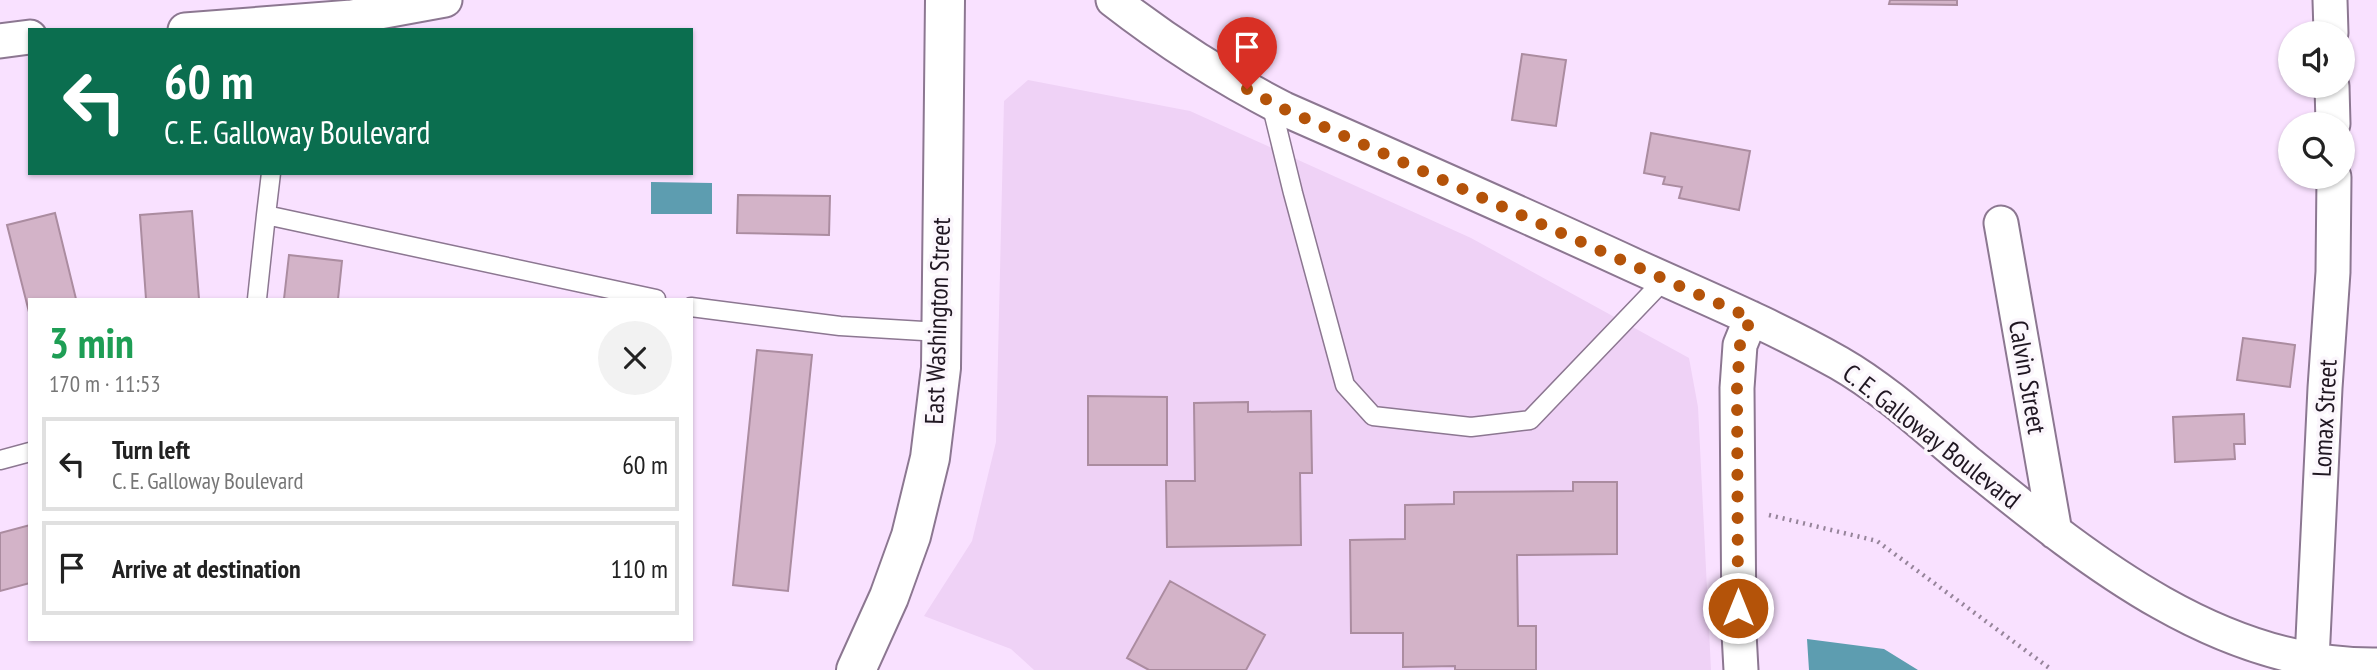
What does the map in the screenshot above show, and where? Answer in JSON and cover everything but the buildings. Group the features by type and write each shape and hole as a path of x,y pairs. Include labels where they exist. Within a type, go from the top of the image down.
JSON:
{"street":[{"path":"211,28 352,17 445,0"},
{"name":"East Washington Street","path":"856,670 889,597 921,502 930,458 941,368 945,0"},
{"name":"C. E. Galloway Boulevard","path":"1113,0 1152,30 1222,76 1271,103 1751,318 1843,365 1886,396 2055,532 2110,570 2178,611 2228,636 2282,654 2312,660 2377,665"},
{"path":"2330,0 2331,21"},
{"path":"0,41 28,37"},
{"name":"Lomax Street","path":"2312,660 2333,272 2334,189"},
{"name":"Calvin Street","path":"2001,223 2055,532"},
{"path":"1741,670 1737,388 1740,345 1751,318"}],"lane":[{"path":"1271,103 1345,385 1373,416 1471,427 1530,420 1665,279"},
{"path":"257,298 271,175"},
{"path":"266,215 651,298"},
{"path":"693,307 840,326 940,332"},
{"path":"0,460 28,453"}],"path":[{"path":"1737,508 1877,541 2052,670"}],"shaded area":[{"path":"1028,80 1190,111 1471,238 1689,358 1698,407 1711,670 1034,670 1011,649 924,616 972,541 996,442 1004,101"}],"water":[{"path":"651,182 712,183 712,214 651,214"},
{"path":"1807,639 1884,649 1918,670 1809,670"}],"route":[{"path":"1247,89 1284,109 1751,318 1740,345 1737,388 1738,608"}]}
